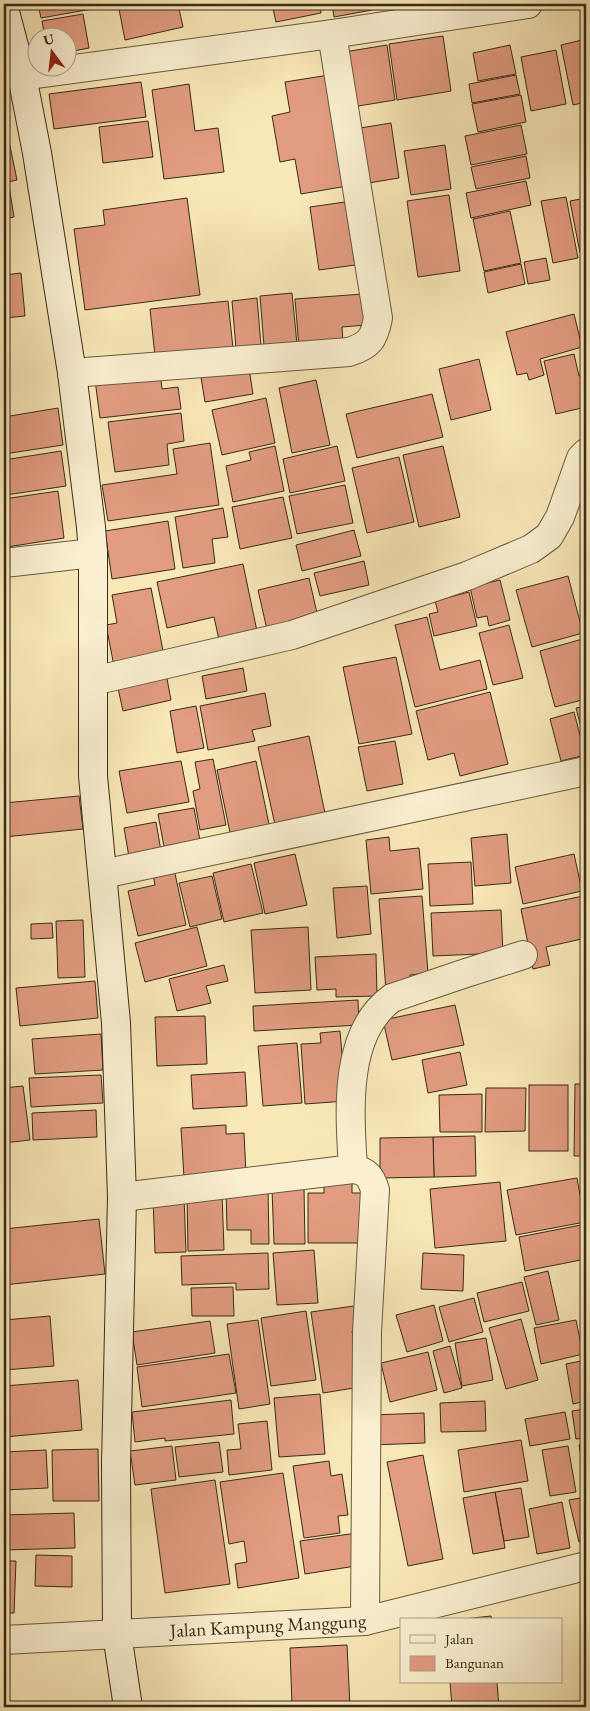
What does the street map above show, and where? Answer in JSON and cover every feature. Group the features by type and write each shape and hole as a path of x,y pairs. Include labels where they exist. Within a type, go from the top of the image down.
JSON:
{"street":[{"path":"22,76 332,34 528,4"},
{"path":"4,8 9,47 22,76 37,153 72,373 93,553 93,776 116,1023 122,1197 116,1464 117,1634 128,1707"},
{"path":"72,373 349,352 362,348 370,342 375,333 378,318 332,34"},
{"path":"93,681 292,635 467,576 531,549 549,536 560,517 585,459"},
{"path":"4,563 93,553"},
{"path":"103,874 586,771"},
{"path":"353,1170 350,1110 353,1072 363,1036 382,1005 392,998 523,955"},
{"path":"122,1197 353,1170 361,1170 372,1179 375,1190 368,1332 365,1621"},
{"name":"Jalan Kampung Manggung","path":"4,1640 365,1621 586,1566"}],"building":[{"path":"38,4 108,4 109,6 41,18"},
{"path":"118,4 178,4 183,27 125,40"},
{"path":"272,4 320,4 321,13 276,22"},
{"path":"332,4 371,4 372,10 334,17"},
{"path":"83,14 89,48 78,50 78,28 43,28 42,21"},
{"path":"443,36 451,91 397,100 389,44"},
{"path":"586,39 586,102 573,105 561,45"},
{"path":"387,45 395,100 346,108 338,53"},
{"path":"510,45 516,74 478,81 473,53"},
{"path":"556,50 566,104 531,111 521,57"},
{"path":"329,75 347,186 301,194 295,159 280,162 272,116 290,112 285,82"},
{"path":"516,75 520,94 472,103 469,84"},
{"path":"141,82 146,117 54,129 49,94"},
{"path":"189,84 195,131 218,128 224,172 164,179 152,90"},
{"path":"521,95 526,122 478,132 472,104"},
{"path":"4,104 9,129 4,130"},
{"path":"148,121 153,157 103,163 99,127"},
{"path":"391,123 399,178 356,185 348,130"},
{"path":"521,125 527,154 471,165 465,136"},
{"path":"7,132 17,180 4,183 4,133"},
{"path":"445,145 451,189 411,195 404,151"},
{"path":"526,156 530,178 476,189 471,167"},
{"path":"526,181 531,205 471,218 466,193"},
{"path":"4,186 9,186 14,217 4,219"},
{"path":"449,195 460,271 418,277 407,201"},
{"path":"566,197 578,258 553,263 541,201"},
{"path":"187,198 200,295 85,310 74,229 105,225 103,210"},
{"path":"586,198 586,252 580,253 570,201"},
{"path":"345,202 355,265 319,270 310,207"},
{"path":"510,211 521,263 484,271 473,219"},
{"path":"546,258 550,280 528,284 524,262"},
{"path":"521,264 525,284 488,293 484,272"},
{"path":"21,273 25,316 4,318 4,275"},
{"path":"292,293 297,344 264,346 260,296"},
{"path":"363,294 366,325 342,327 343,343 299,347 295,299"},
{"path":"257,298 261,346 236,348 232,301"},
{"path":"228,301 233,348 155,356 150,309"},
{"path":"574,314 582,347 540,359 544,375 529,380 527,373 517,375 506,332"},
{"path":"574,354 579,376 586,375 586,407 556,414 544,361"},
{"path":"479,359 491,410 451,420 439,369"},
{"path":"248,362 253,394 205,402 200,371"},
{"path":"160,372 162,389 178,387 181,409 100,418 95,380"},
{"path":"316,380 330,445 292,453 279,388"},
{"path":"432,394 443,437 357,458 346,414"},
{"path":"266,398 275,443 222,455 212,410"},
{"path":"58,408 63,445 4,454 4,417"},
{"path":"181,413 184,441 167,444 169,465 115,472 108,422"},
{"path":"210,443 219,505 108,521 102,485 177,474 173,449"},
{"path":"275,446 284,491 233,502 226,466 251,460 249,452"},
{"path":"337,446 345,481 290,493 283,459"},
{"path":"443,446 460,517 419,527 403,455"},
{"path":"61,451 66,486 6,495 4,460"},
{"path":"399,457 414,522 367,533 352,468"},
{"path":"345,485 353,523 297,534 289,496"},
{"path":"58,491 64,538 7,547 4,499"},
{"path":"283,497 292,538 240,549 232,507"},
{"path":"223,508 228,537 212,539 215,563 183,568 175,517"},
{"path":"168,521 175,569 112,579 105,531"},
{"path":"354,530 361,556 302,571 296,545"},
{"path":"364,561 369,585 320,596 314,573"},
{"path":"243,564 258,636 220,644 214,617 167,628 157,582"},
{"path":"568,576 583,633 532,647 516,590"},
{"path":"309,578 319,622 268,634 258,590"},
{"path":"500,580 510,620 489,626 487,616 477,618 470,587"},
{"path":"151,588 164,656 114,666 106,625 117,623 112,595"},
{"path":"469,592 477,626 434,636 429,614 438,612 435,601"},
{"path":"427,617 440,670 480,660 487,689 415,707 395,625"},
{"path":"509,625 523,678 493,685 479,633"},
{"path":"586,638 586,699 555,707 540,651"},
{"path":"396,657 412,734 359,744 343,667"},
{"path":"165,668 171,700 123,711 116,679"},
{"path":"243,668 247,691 206,699 202,676"},
{"path":"490,692 508,764 460,776 454,753 428,760 416,711"},
{"path":"265,693 271,726 252,730 255,741 208,750 200,706"},
{"path":"196,706 204,748 177,753 170,711"},
{"path":"586,706 586,738 584,739 576,708"},
{"path":"574,712 585,755 561,761 550,719"},
{"path":"309,736 327,823 277,834 258,747"},
{"path":"395,741 403,784 367,791 358,747"},
{"path":"213,759 226,825 200,830 193,791 200,789 195,762"},
{"path":"181,761 189,802 127,813 119,771"},
{"path":"256,761 271,834 232,842 217,770"},
{"path":"79,796 83,829 4,837 4,803"},
{"path":"194,808 201,846 165,852 158,814"},
{"path":"156,822 161,851 129,857 124,828"},
{"path":"507,834 511,883 475,886 471,838"},
{"path":"389,837 390,851 419,848 423,889 371,894 366,840"},
{"path":"295,854 307,905 265,914 254,863"},
{"path":"574,854 582,891 523,904 515,867"},
{"path":"471,862 473,904 430,906 428,864"},
{"path":"251,864 263,913 224,922 213,873"},
{"path":"174,869 186,925 138,936 128,891 155,885 153,874"},
{"path":"212,876 222,919 190,927 179,883"},
{"path":"367,886 371,934 337,938 333,888"},
{"path":"422,896 428,973 410,975 411,989 386,991 379,899"},
{"path":"583,896 586,911 586,938 546,947 550,965 533,969 521,909"},
{"path":"501,910 503,953 433,956 431,913"},
{"path":"83,920 85,977 58,978 56,921"},
{"path":"52,923 53,938 31,939 31,924"},
{"path":"197,927 207,966 145,982 135,943"},
{"path":"308,927 311,990 255,993 251,930"},
{"path":"376,954 377,996 336,997 336,989 317,990 315,957"},
{"path":"224,965 228,981 206,986 211,1003 177,1011 169,979"},
{"path":"95,981 98,1018 20,1026 16,988"},
{"path":"358,1000 359,1025 254,1031 253,1006"},
{"path":"455,1005 464,1045 392,1060 383,1020"},
{"path":"205,1016 207,1064 157,1066 155,1017"},
{"path":"340,1031 346,1101 305,1104 301,1044 321,1043 320,1033"},
{"path":"101,1034 103,1070 35,1074 32,1039"},
{"path":"297,1043 302,1103 263,1106 258,1046"},
{"path":"460,1052 467,1085 428,1093 422,1060"},
{"path":"245,1072 247,1106 193,1109 191,1075"},
{"path":"101,1075 103,1103 31,1107 29,1078"},
{"path":"575,1084 586,1084 586,1156 574,1156"},
{"path":"529,1085 568,1085 568,1151 529,1151"},
{"path":"23,1086 30,1140 4,1143 4,1088"},
{"path":"486,1088 526,1088 525,1131 485,1132"},
{"path":"482,1094 482,1132 440,1132 439,1095"},
{"path":"96,1110 97,1137 33,1140 32,1113"},
{"path":"226,1125 226,1134 244,1133 246,1174 184,1178 181,1128"},
{"path":"475,1136 476,1176 434,1177 433,1137"},
{"path":"433,1137 434,1177 380,1178 380,1138"},
{"path":"577,1178 585,1222 516,1235 507,1190"},
{"path":"324,1182 352,1182 352,1193 371,1193 371,1243 308,1243 308,1193 324,1193"},
{"path":"500,1182 506,1241 435,1248 430,1189"},
{"path":"268,1188 269,1244 251,1244 251,1230 227,1230 226,1189"},
{"path":"304,1188 305,1244 274,1244 272,1189"},
{"path":"222,1192 224,1250 188,1251 187,1193"},
{"path":"184,1196 186,1252 155,1253 153,1197"},
{"path":"99,1219 105,1274 4,1285 4,1229"},
{"path":"586,1224 586,1259 525,1271 519,1237"},
{"path":"314,1250 318,1303 277,1305 273,1253"},
{"path":"268,1253 269,1289 236,1290 236,1283 182,1285 181,1256"},
{"path":"423,1253 464,1255 463,1291 421,1289"},
{"path":"548,1271 559,1320 536,1325 524,1277"},
{"path":"522,1282 529,1311 484,1322 477,1293"},
{"path":"233,1287 234,1316 192,1316 191,1288"},
{"path":"474,1298 483,1332 449,1342 439,1307"},
{"path":"361,1305 364,1329 352,1331 360,1387 323,1393 311,1312"},
{"path":"434,1305 443,1341 407,1352 396,1315"},
{"path":"306,1311 316,1380 271,1386 261,1318"},
{"path":"586,1315 586,1341 582,1316"},
{"path":"50,1316 54,1366 4,1370 4,1320"},
{"path":"521,1319 538,1380 506,1389 489,1328"},
{"path":"258,1320 270,1404 239,1409 227,1324"},
{"path":"576,1320 583,1354 541,1364 534,1328"},
{"path":"210,1321 215,1353 137,1365 132,1332"},
{"path":"486,1338 493,1380 462,1386 455,1343"},
{"path":"450,1346 462,1388 444,1393 433,1351"},
{"path":"428,1352 437,1390 390,1402 381,1363"},
{"path":"229,1354 236,1393 142,1407 137,1367"},
{"path":"586,1360 586,1401 573,1404 566,1364"},
{"path":"78,1380 82,1430 4,1437 4,1386"},
{"path":"320,1394 325,1454 279,1457 274,1398"},
{"path":"231,1400 234,1434 165,1441 165,1438 135,1442 132,1412"},
{"path":"485,1401 486,1431 441,1432 440,1403"},
{"path":"586,1409 586,1438 576,1439 572,1411"},
{"path":"565,1412 570,1439 530,1446 525,1419"},
{"path":"424,1413 425,1443 372,1445 372,1415"},
{"path":"267,1421 272,1470 229,1475 227,1450 241,1449 238,1424"},
{"path":"521,1440 528,1481 464,1492 458,1450"},
{"path":"219,1442 223,1472 179,1477 175,1447"},
{"path":"586,1443 586,1486 579,1445"},
{"path":"172,1446 176,1480 135,1485 130,1451"},
{"path":"568,1446 576,1492 550,1496 542,1450"},
{"path":"98,1449 99,1501 53,1501 52,1450"},
{"path":"46,1450 48,1488 4,1490 4,1452"},
{"path":"423,1455 443,1559 408,1566 387,1462"},
{"path":"329,1461 331,1476 342,1474 348,1515 338,1516 340,1533 304,1538 293,1466"},
{"path":"283,1473 299,1578 238,1588 235,1564 247,1562 244,1541 229,1544 220,1482"},
{"path":"215,1480 230,1584 165,1593 151,1489"},
{"path":"521,1488 529,1537 504,1541 495,1492"},
{"path":"495,1492 505,1548 473,1554 463,1498"},
{"path":"586,1497 586,1540 579,1542 569,1500"},
{"path":"562,1502 570,1548 537,1554 529,1509"},
{"path":"74,1513 75,1548 4,1550 4,1515"},
{"path":"357,1533 362,1565 305,1574 300,1541"},
{"path":"36,1555 72,1556 72,1587 35,1586"},
{"path":"4,1561 16,1561 14,1613 4,1613"},
{"path":"491,1616 492,1618 473,1618"},
{"path":"347,1645 350,1707 292,1707 290,1648"},
{"path":"450,1684 497,1684 499,1707 452,1707"}]}
